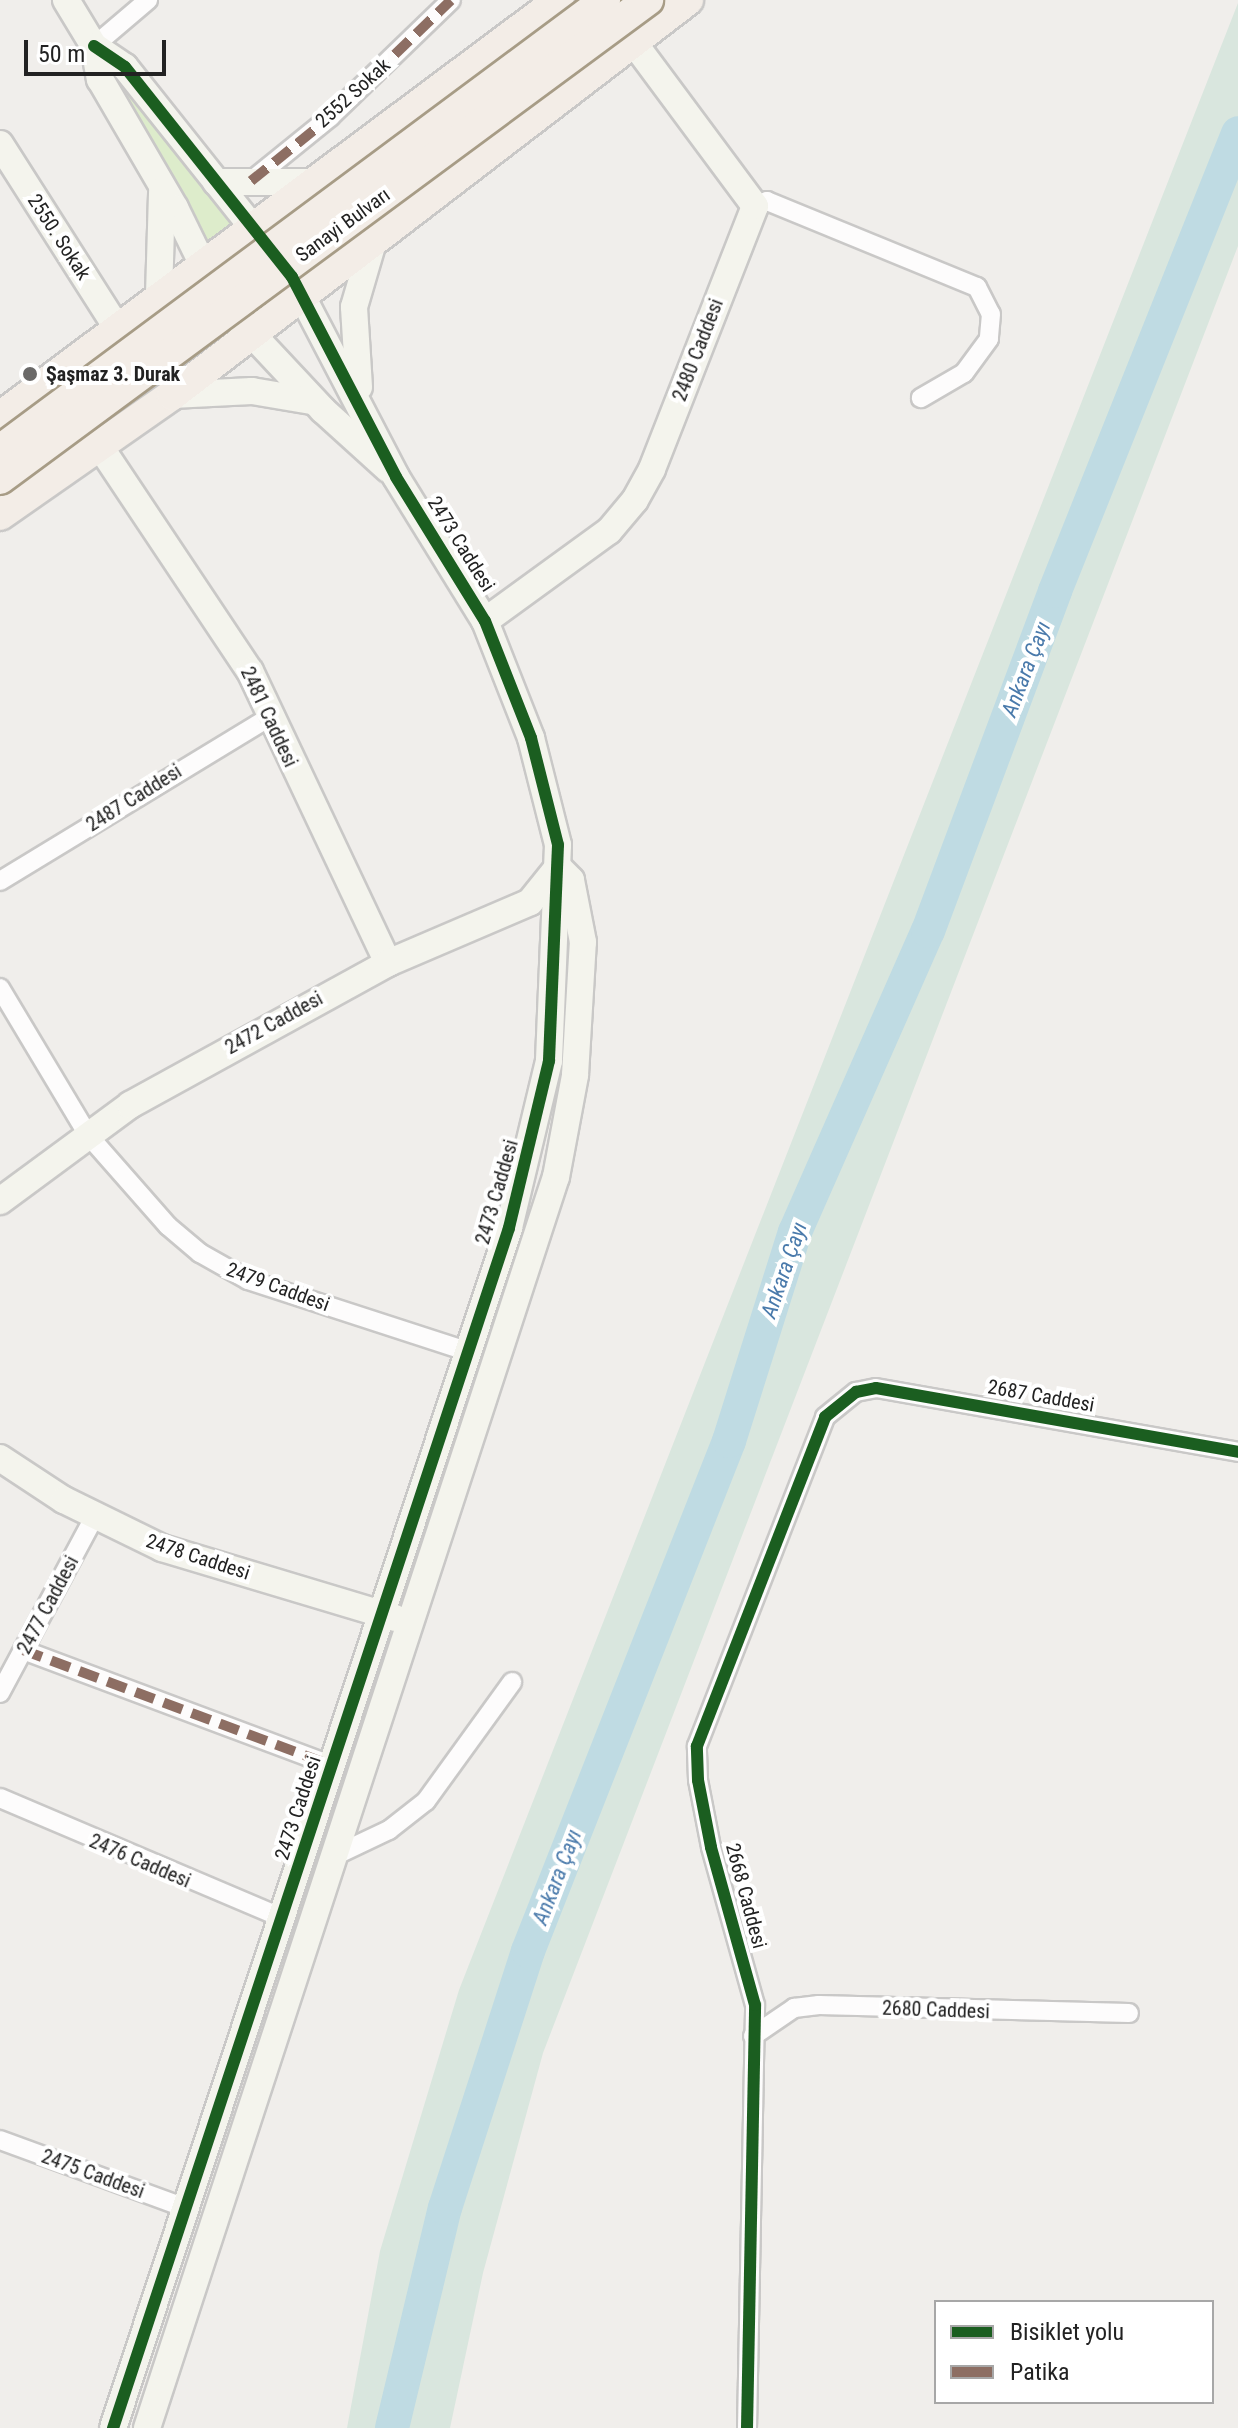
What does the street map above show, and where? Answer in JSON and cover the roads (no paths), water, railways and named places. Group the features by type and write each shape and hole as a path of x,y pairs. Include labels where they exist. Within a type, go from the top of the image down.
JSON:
{"main road":[{"path":"0,417 317,177 559,0"},
{"name":"Sanayi Bulvarı","path":"0,450 605,0"},
{"name":"Sanayi Bulvarı","path":"0,479 648,0"},
{"path":"0,515 250,337 688,0"},
{"path":"317,177 315,208 327,228 343,239 377,238"},
{"path":"118,329 145,330 162,344 174,376 169,397"}],"street":[{"name":"2473 Caddesi","path":"66,0 94,46 100,79 161,183 220,300 250,337 314,402 396,477"},
{"path":"94,46 148,0"},
{"name":"2552 Sokak","path":"251,181 330,117 451,0"},
{"path":"634,43 755,206 767,201 977,287 991,314 989,339 964,373 921,398"},
{"name":"2473 Caddesi","path":"94,46 125,67 254,225 302,296 361,402 396,477 485,621 531,738 558,845 551,1033 541,1107 509,1228 113,2428"},
{"name":"2550. Sokak","path":"0,144 7,172 118,329"},
{"path":"216,182 317,177"},
{"path":"159,295 161,183"},
{"name":"2480 Caddesi","path":"485,621 609,531 635,500 755,206"},
{"path":"361,402 354,307 377,238"},
{"path":"169,397 274,392 314,402"},
{"name":"2481 Caddesi","path":"99,445 250,671 388,963"},
{"name":"2487 Caddesi","path":"0,881 270,717"},
{"name":"2473 Caddesi","path":"147,2428 565,1142 579,1037 583,942 571,880 558,867"},
{"name":"2472 Caddesi","path":"0,1201 130,1105 275,1021 388,963 530,902 558,867"},
{"name":"2479 Caddesi","path":"0,988 88,1135 168,1226 227,1270 467,1351"},
{"name":"2687 Caddesi","path":"839,1403 876,1388 1238,1452"},
{"name":"2668 Caddesi","path":"747,2428 755,2005 711,1847 697,1746 825,1417 839,1403"},
{"name":"2478 Caddesi","path":"0,1458 95,1516 162,1548 410,1623"},
{"name":"2477 Caddesi","path":"0,1693 95,1516"},
{"path":"23,1650 333,1766"},
{"path":"334,1856 389,1830 426,1801 512,1682"},
{"name":"2476 Caddesi","path":"0,1798 283,1918"},
{"name":"2680 Caddesi","path":"753,2036 794,2008 819,2005 1129,2013"},
{"name":"2475 Caddesi","path":"0,2140 186,2208"}],"waterway":[{"name":"Ankara Çayı","path":"392,2428 445,2208 528,1951 729,1441 795,1232 928,931 1055,591 1238,133"}],"place":[{"name":"Şaşmaz 3. Durak","path":"30,374"}]}
